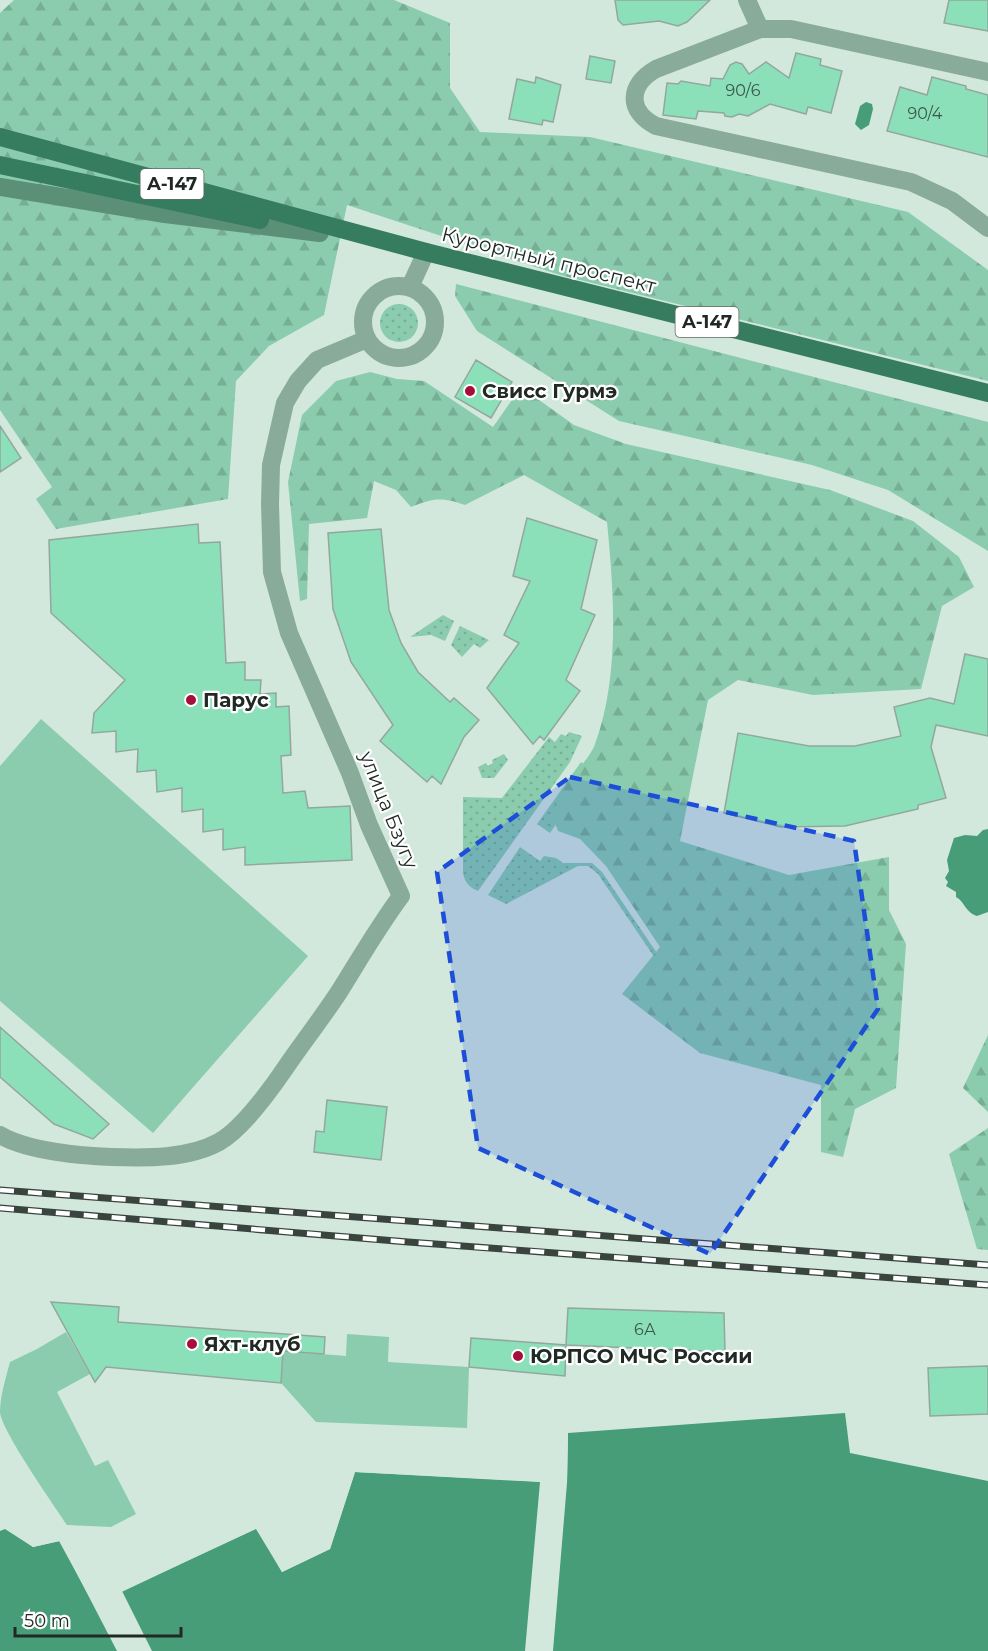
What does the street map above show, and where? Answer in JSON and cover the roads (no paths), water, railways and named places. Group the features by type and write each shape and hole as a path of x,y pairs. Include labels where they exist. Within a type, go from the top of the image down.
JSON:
{"main road":[{"name":"Курортный проспект","path":"0,137 344,231 988,393"},
{"name":"Курортный проспект","path":"0,165 320,233 344,231"},
{"name":"А-147","path":"0,188 165,214 320,233"}],"street":[{"path":"747,0 760,28"},
{"path":"988,72 791,29 760,28 645,75 638,86 634,101 644,120 656,126 912,182 952,201 988,228"},
{"path":"410,288 426,252"},
{"path":"391,287 410,288 426,298 435,314 436,324 430,342 416,355 397,359 379,353 367,339 363,321 364,311 375,295 391,287"},
{"name":"улица Бзугу","path":"0,1136 32,1147 104,1157 144,1158 189,1153 220,1142 247,1118 271,1088 338,994 383,920 401,896 288,633 272,572 271,465 285,403 298,381 317,360 367,339"}],"railway":[{"path":"0,1190 988,1265"},
{"path":"0,1208 408,1242 988,1285"}],"place":[{"name":"Свисс Гурмэ","path":"470,391"},
{"name":"Парус","path":"191,700"},
{"name":"Яхт-клуб","path":"192,1344"},
{"name":"ЮРПСО МЧС России","path":"518,1356"}]}
